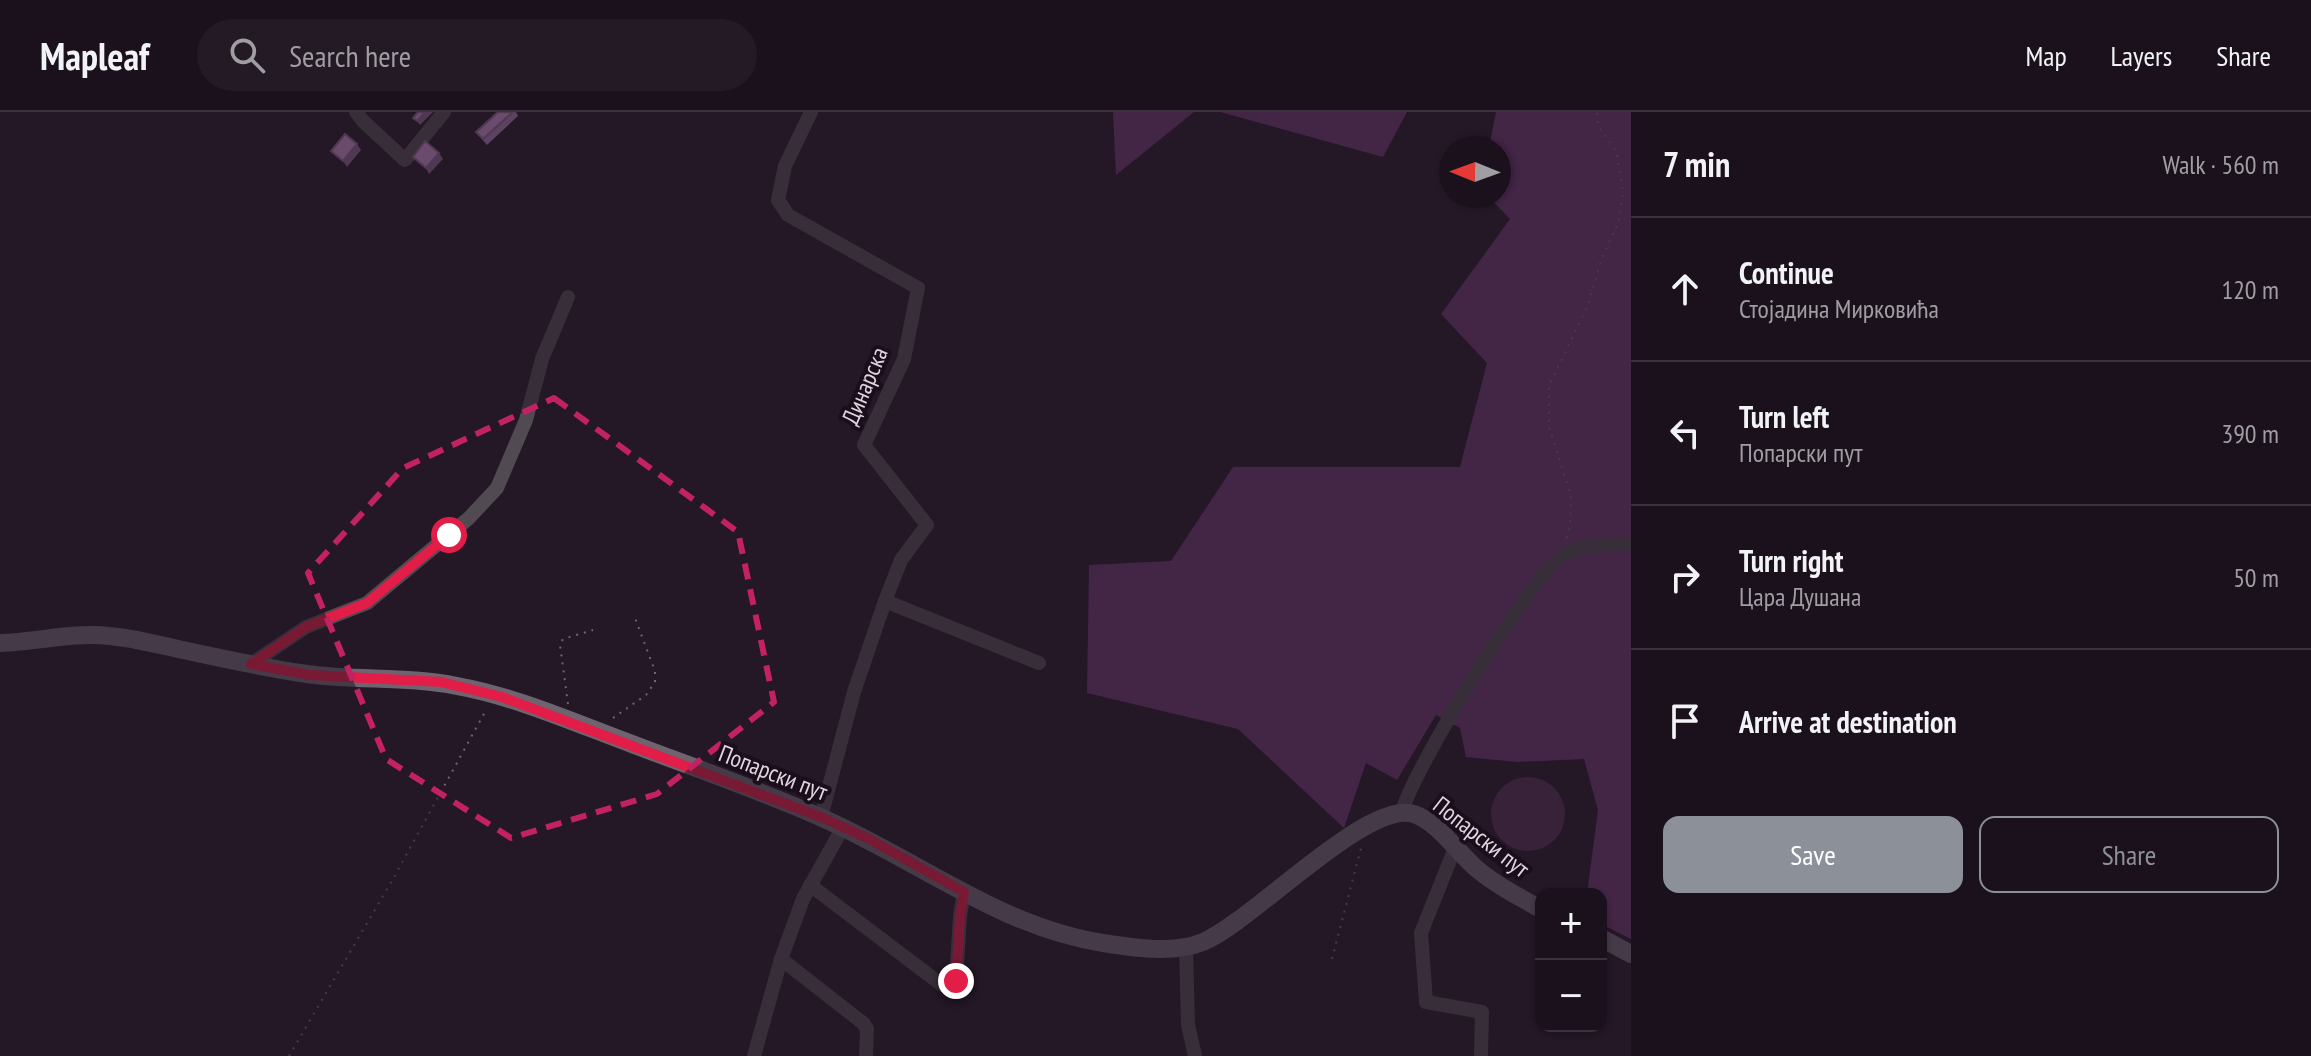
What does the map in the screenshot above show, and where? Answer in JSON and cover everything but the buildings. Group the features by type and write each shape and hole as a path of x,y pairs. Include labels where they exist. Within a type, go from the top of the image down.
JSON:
{"street":[{"path":"356,112 405,160 444,112"},
{"name":"Динарска","path":"811,112 785,166 778,200 788,215 918,288 904,359 864,445 927,525 901,560 885,601 854,692 821,817"},
{"path":"251,664 306,627 367,603 469,518 497,488 526,420 542,359 568,297"},
{"path":"1402,812 1407,794 1439,732 1537,581 1563,555 1592,546 1631,543"},
{"path":"885,601 1039,663"},
{"name":"Попарски пут","path":"0,643 113,636 310,675 441,682 494,695 821,817 964,892 1033,924 1088,941 1147,948 1186,946 1204,941 1229,928 1340,842 1384,816 1402,812 1428,822 1490,878 1535,905"},
{"path":"754,1056 781,959 803,899 843,827"},
{"path":"1455,848 1421,933 1426,1002 1482,1012 1481,1056"},
{"path":"810,885 950,988 956,981 964,892"},
{"path":"1607,941 1631,954"},
{"path":"1186,946 1188,1025 1195,1056"},
{"path":"781,959 863,1023 867,1029 866,1056"}],"path":[{"path":"1563,555 1570,527 1571,496 1549,427 1549,386 1588,305 1602,258 1619,221 1623,192 1616,151 1598,126 1597,112"},
{"path":"596,731 646,695 655,682 655,671 635,618"},
{"path":"570,721 560,645 563,639 593,630"},
{"path":"289,1056 393,879 494,695"},
{"path":"1332,959 1368,824"}],"highlighted area":[{"path":"554,398 738,532 774,702 657,794 511,838 386,759 308,573 403,468"}],"shaded area":[{"path":"1113,112 1194,112 1116,175"},
{"path":"1220,112 1407,112 1383,157"},
{"path":"1496,112 1631,112 1631,939 1607,927 1607,888 1588,888 1598,810 1584,759 1517,762 1466,757 1460,728 1436,715 1397,780 1366,763 1344,828 1238,729 1087,693 1089,565 1171,561 1233,467 1460,467 1487,363 1441,314 1510,219 1499,208 1511,208 1511,136 1491,136"},
{"path":"1528,777 1542,780 1554,788 1562,800 1565,814 1562,828 1554,840 1542,848 1528,851 1514,848 1502,840 1494,828 1491,814 1494,800 1502,788 1514,780"}],"route":[{"path":"449,535 367,603 306,627 251,664 310,675 441,682 478,690 570,721 821,817 869,839 964,892 956,981"}]}
